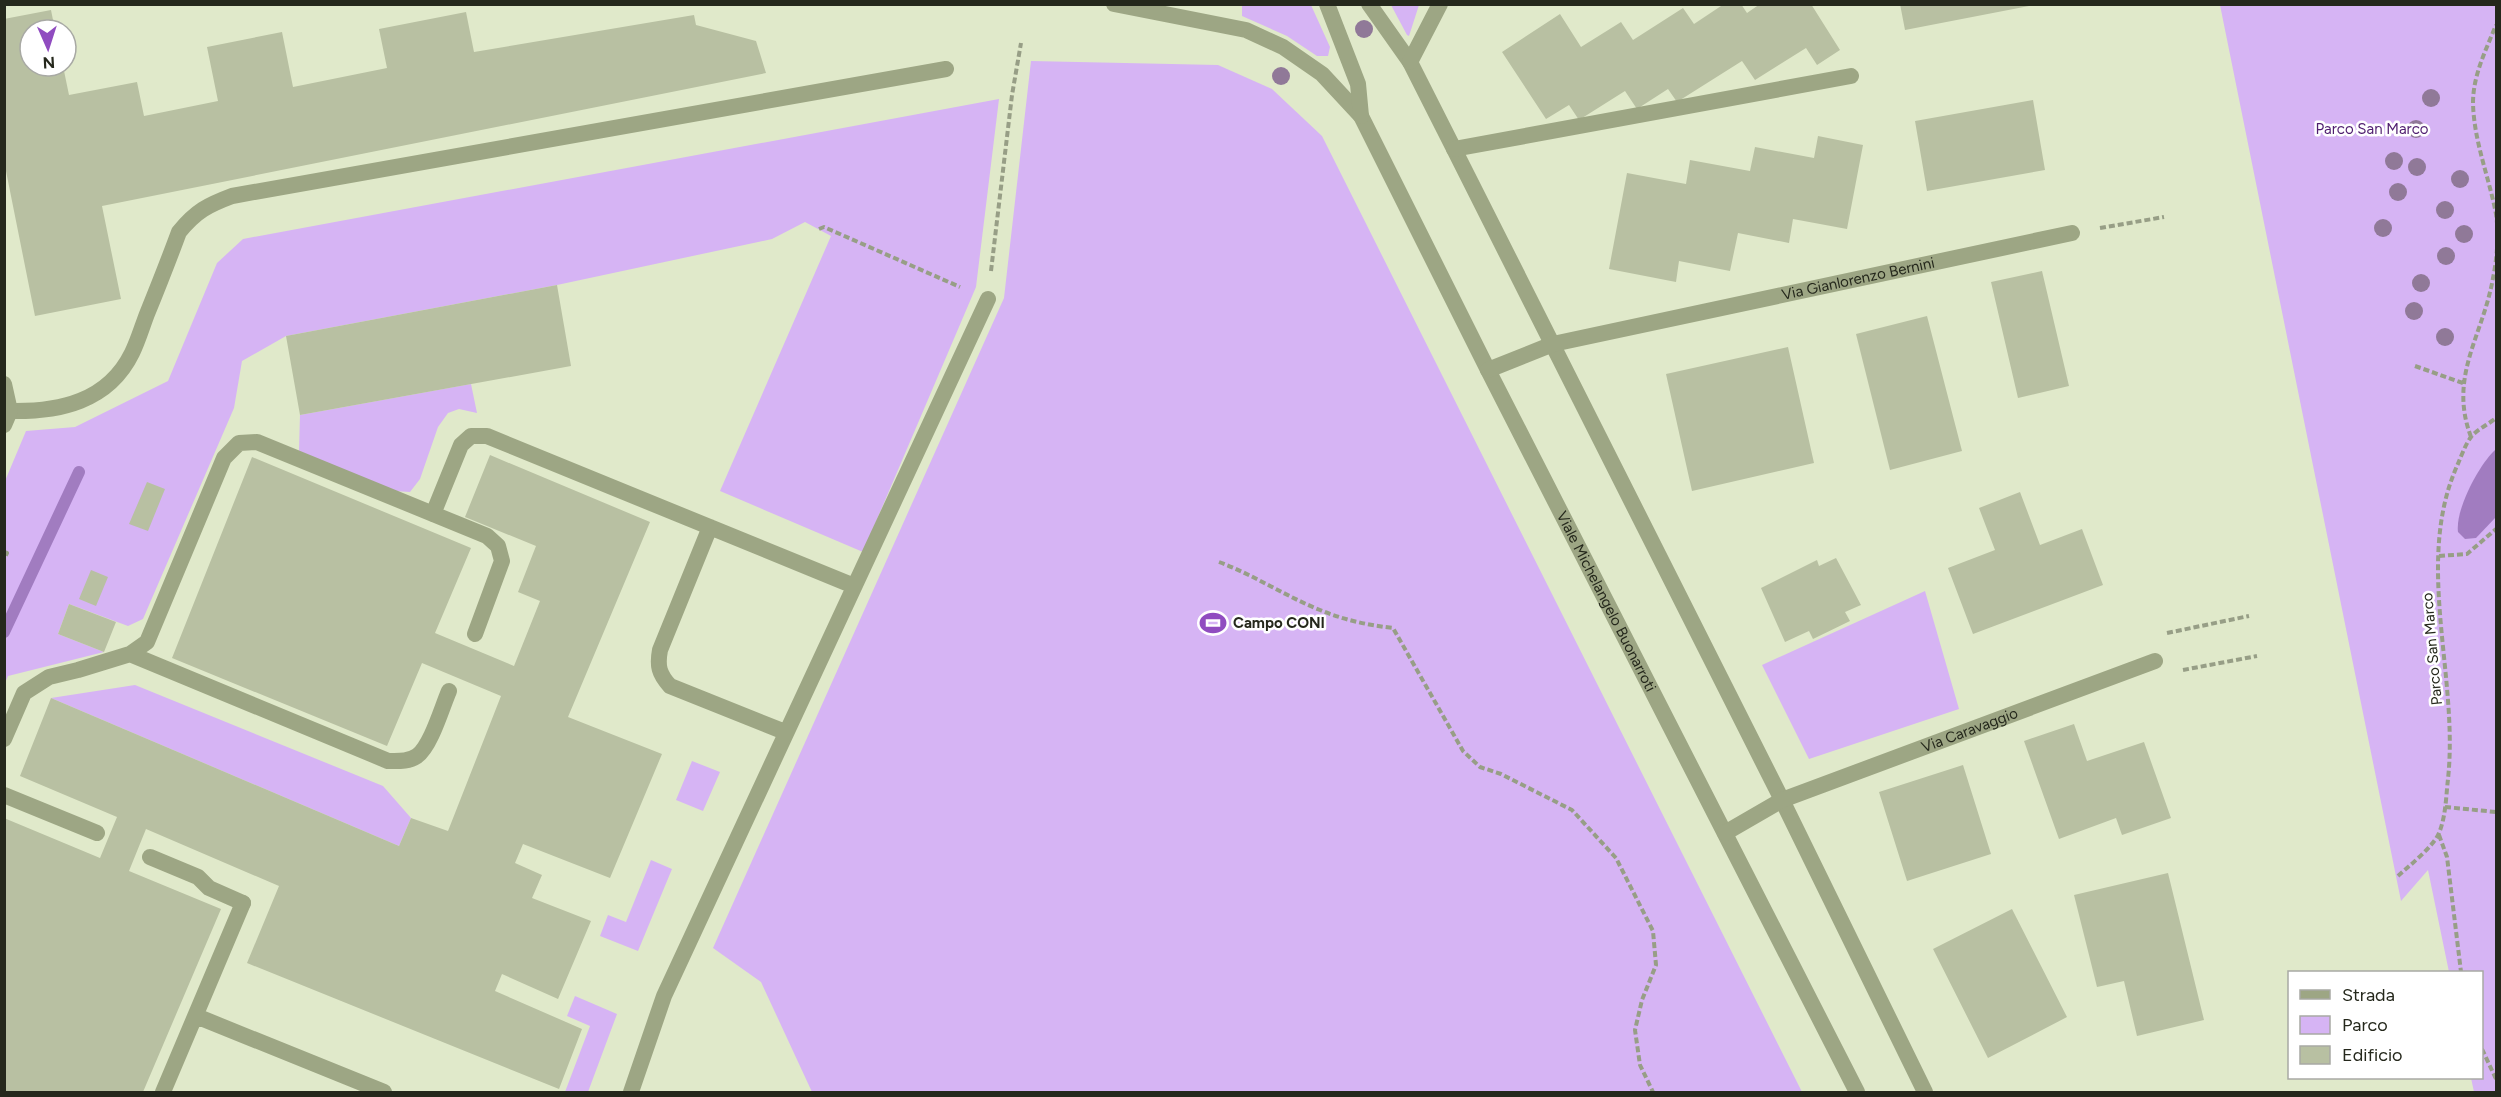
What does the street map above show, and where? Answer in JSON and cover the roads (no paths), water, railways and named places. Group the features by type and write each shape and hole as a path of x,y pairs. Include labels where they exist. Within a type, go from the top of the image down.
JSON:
{"street":[{"name":"Viale Michelangelo Buonarroti","path":"1114,4 1246,30 1283,47 1322,74 1361,116 1488,370 1857,1092"},
{"name":"Viale Michelangelo Buonarroti","path":"1328,4 1358,84 1361,116"},
{"path":"1369,4 1410,62 1782,800 1925,1092"},
{"path":"1410,62 1440,4"},
{"path":"4,384 7,418 62,408 98,392 117,376 131,354 179,232 192,215 232,196 946,69"},
{"path":"1454,149 1851,76"},
{"name":"Via Gianlorenzo Bernini","path":"1553,344 2072,233"},
{"path":"631,1092 664,996 988,299"},
{"path":"1488,370 1553,344"},
{"path":"432,514 461,445 471,436 487,436 648,494 710,527 854,586"},
{"path":"4,739 24,693 49,677 130,654 147,642 224,458 238,442 257,442 487,536 498,546 502,561 474,634"},
{"path":"710,527 660,650 657,664 661,676 670,686 785,732"},
{"path":"130,654 388,761 402,762 417,756 426,746 449,691"},
{"name":"Via Caravaggio","path":"1782,800 2155,661"},
{"path":"4,795 97,833"},
{"path":"1725,833 1782,800"},
{"path":"150,857 198,877 209,888 243,903 163,1092"},
{"path":"196,1016 384,1092"}],"waterway":[{"path":"4,632 79,472"}],"place":[{"name":"Campo CONI","path":"1213,623"}],"park label":[{"name":"Parco San Marco","path":"2372,129"}]}
